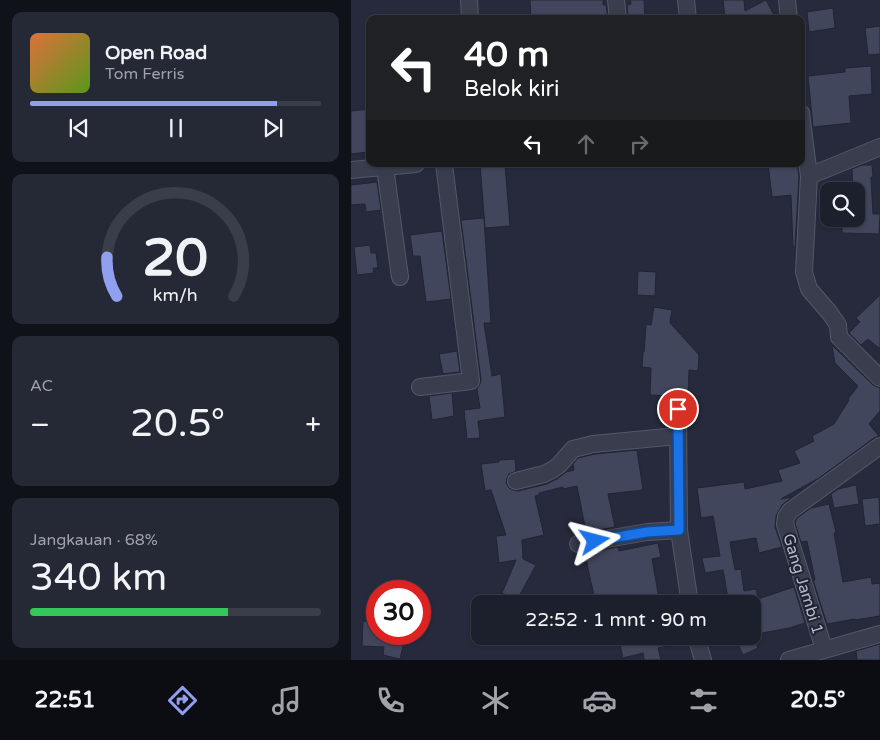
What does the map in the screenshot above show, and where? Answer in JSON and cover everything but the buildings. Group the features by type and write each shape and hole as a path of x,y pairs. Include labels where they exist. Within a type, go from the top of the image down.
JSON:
{"street":[{"path":"469,0 470,15"},
{"path":"616,0 618,15"},
{"path":"687,0 688,15"},
{"path":"787,0 789,15"},
{"path":"805,144 809,176 804,272 809,289 834,318 839,337 880,378"},
{"path":"809,176 880,147"},
{"path":"351,170 385,167 401,277"},
{"path":"420,387 471,381 444,167"},
{"path":"678,409 679,530 688,595"},
{"path":"516,481 552,470 573,449 593,444 678,436"},
{"name":"Gang Jambi 1","path":"824,649 785,524 786,517 790,511 880,446"},
{"path":"578,544 647,532 679,530"},
{"path":"789,660 880,634"},
{"path":"699,645 703,660"}],"route":[{"path":"595,541 647,532 679,530 678,409"}]}
